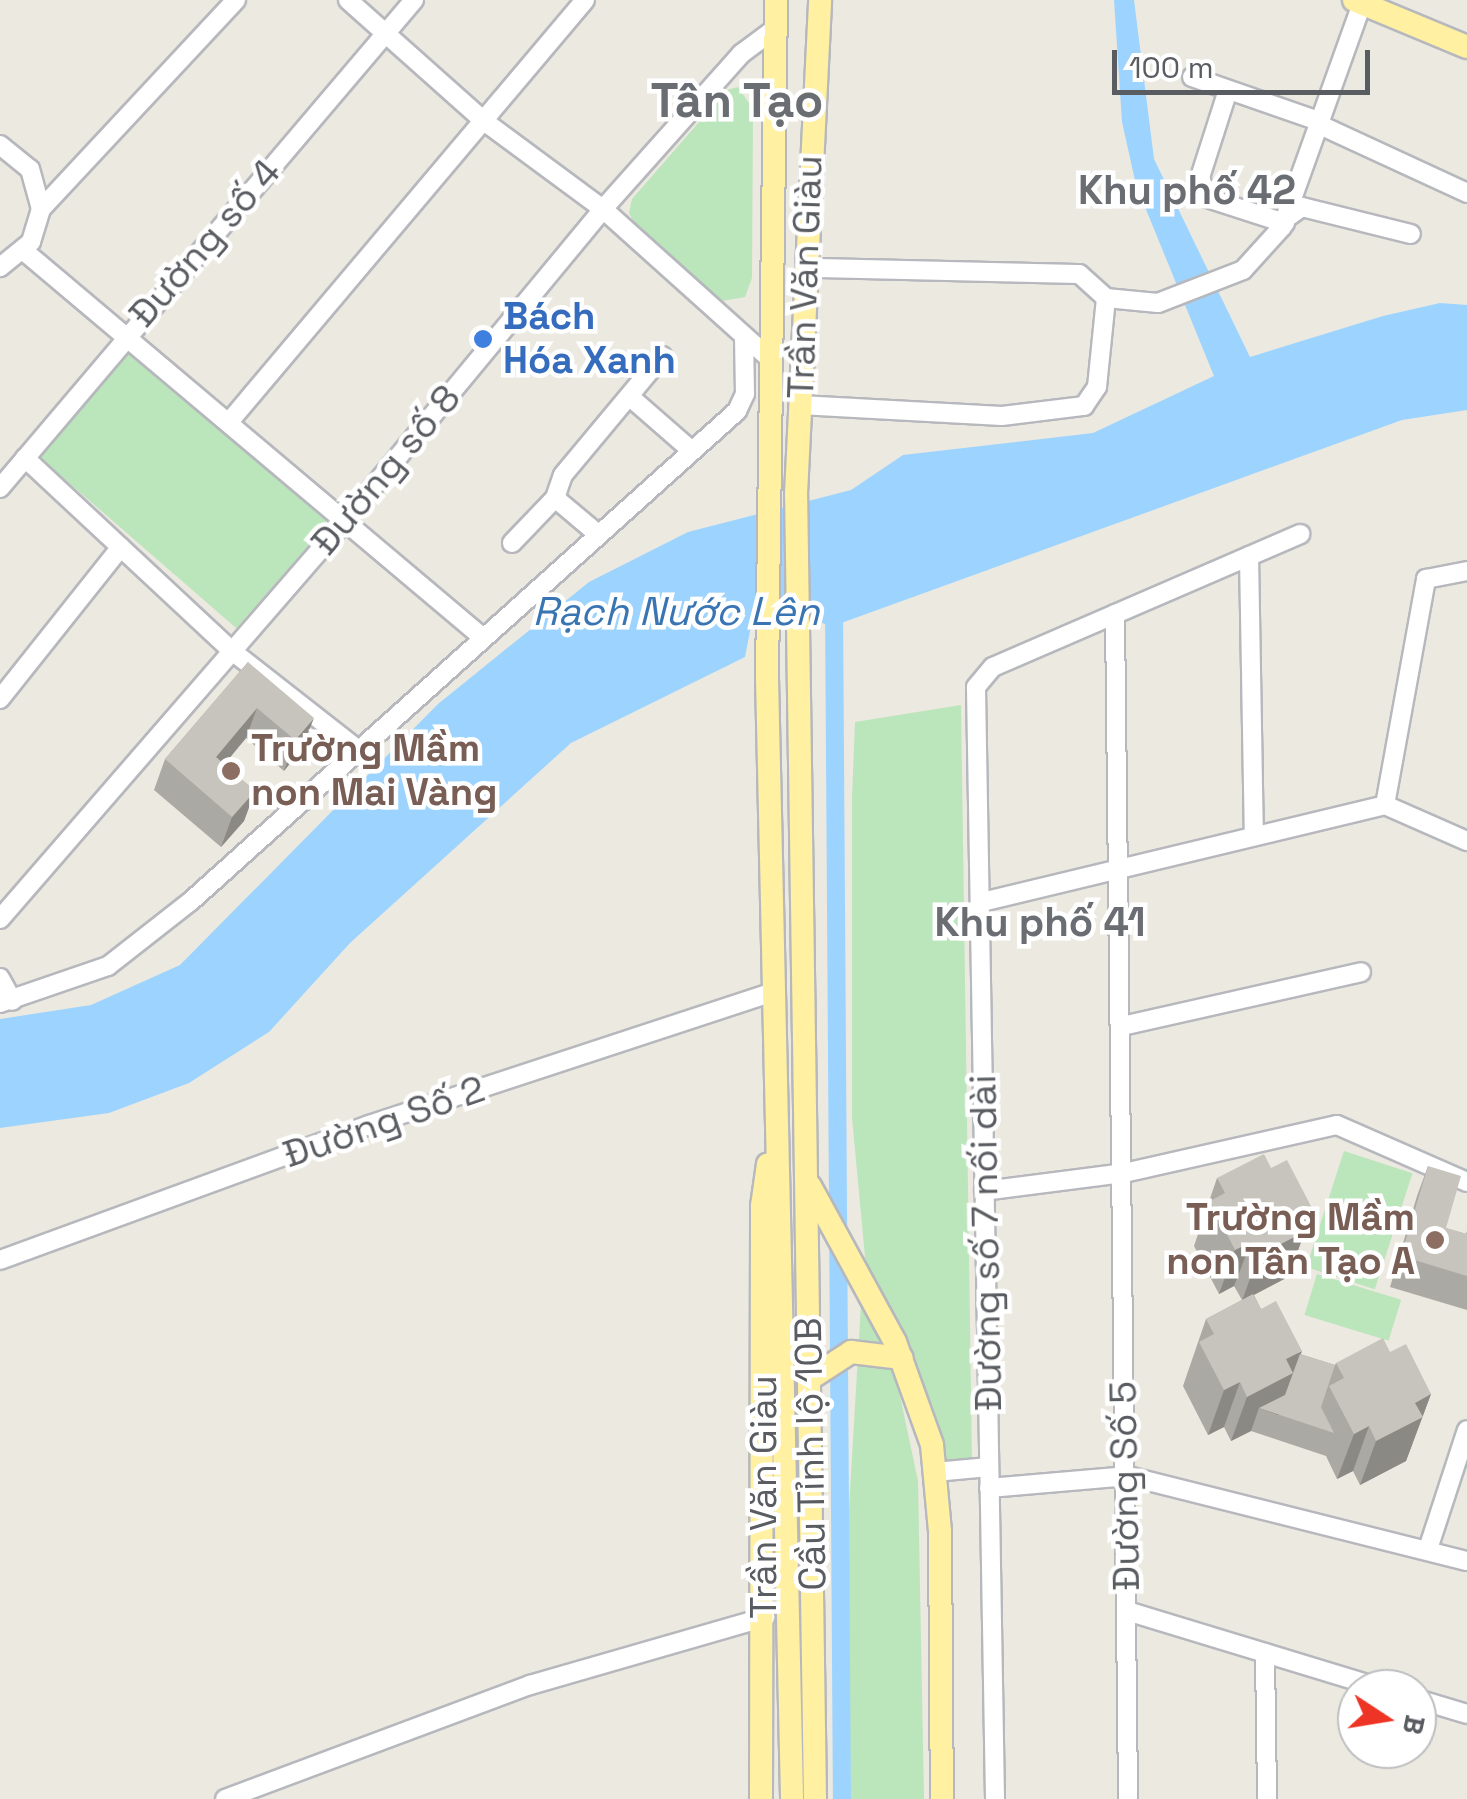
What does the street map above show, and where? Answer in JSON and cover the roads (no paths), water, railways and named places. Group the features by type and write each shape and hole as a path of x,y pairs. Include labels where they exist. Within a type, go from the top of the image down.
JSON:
{"main road":[{"name":"Trần Văn Giàu","path":"776,0 767,678 773,1136 777,1169"},
{"name":"Trần Văn Giàu","path":"804,1110 796,494 820,0"},
{"path":"1358,2 1467,47"},
{"name":"Cầu Tỉnh lộ 10B","path":"804,1110 815,1799"},
{"name":"Trần Văn Giàu","path":"761,1799 765,1617 762,1206 773,1136"},
{"name":"Cầu Tỉnh lộ 10B","path":"777,1169 792,1799"},
{"path":"806,1180 895,1352 935,1472 942,1799"},
{"path":"811,1378 851,1352 895,1352"}],"street":[{"path":"0,268 24,251 41,209 236,0"},
{"path":"348,0 484,120 602,209 771,360"},
{"name":"Đường số 4","path":"0,488 126,334 414,0"},
{"path":"230,422 585,0"},
{"path":"1287,220 1358,2"},
{"name":"Đường số 8","path":"0,919 345,521 602,209 742,54 776,28"},
{"path":"1192,78 1321,123 1467,194"},
{"path":"1228,90 1200,177 1207,198 1287,220"},
{"path":"0,145 30,169 41,209"},
{"path":"806,268 1079,274 1106,298 1158,303 1243,270 1302,207 1411,234"},
{"path":"24,251 481,636"},
{"path":"800,405 1002,416 1084,406 1097,387 1106,298"},
{"path":"0,978 7,1002 108,966 191,901 481,636 738,411 745,394 744,336"},
{"path":"512,544 554,498 584,446 662,356"},
{"path":"630,397 692,451"},
{"path":"25,458 232,652 357,749"},
{"path":"554,498 598,535"},
{"path":"1116,614 1301,534"},
{"path":"0,699 121,546"},
{"path":"1249,556 1254,836"},
{"path":"1384,805 1426,579 1467,572"},
{"name":"Đường số 7 nối dài","path":"995,1799 976,687 993,666 1116,614"},
{"name":"Đường Số 5","path":"1116,614 1128,1476 1128,1799"},
{"path":"982,902 1384,805 1467,841"},
{"path":"1122,1026 1362,972"},
{"name":"Đường Số 2","path":"0,1260 369,1126 771,993"},
{"path":"984,1190 1124,1173 1337,1125 1467,1182"},
{"path":"1428,1549 1467,1430"},
{"path":"935,1472 989,1467"},
{"path":"990,1488 1128,1476 1467,1560"},
{"path":"1127,1611 1337,1675"},
{"path":"226,1799 530,1685 765,1617"},
{"path":"1265,1653 1268,1796 1286,1799"},
{"path":"1437,1705 1467,1714"}],"water":[{"name":"Rạch Nước Lên","path":"1114,0 1134,0 1154,159 1250,357 1383,316 1440,303 1467,305 1467,410 1402,420 833,626 755,605 745,657 571,743 350,943 269,1032 189,1083 109,1113 0,1128 0,1019 91,1005 180,965 438,704 589,582 688,532 851,490 903,455 1093,433 1214,376 1136,185 1122,122"}],"waterway":[{"path":"834,605 842,1799"}],"place":[{"name":"Bách Hóa Xanh","path":"483,339"},
{"name":"Trường Mầm non Mai Vàng","path":"231,771"},
{"name":"Trường Mầm non Tân Tạo A","path":"1435,1240"}],"district":[{"name":"Tân Tạo","path":"737,101"},
{"name":"Khu phố 42","path":"1187,191"},
{"name":"Khu phố 41","path":"1040,923"}]}
